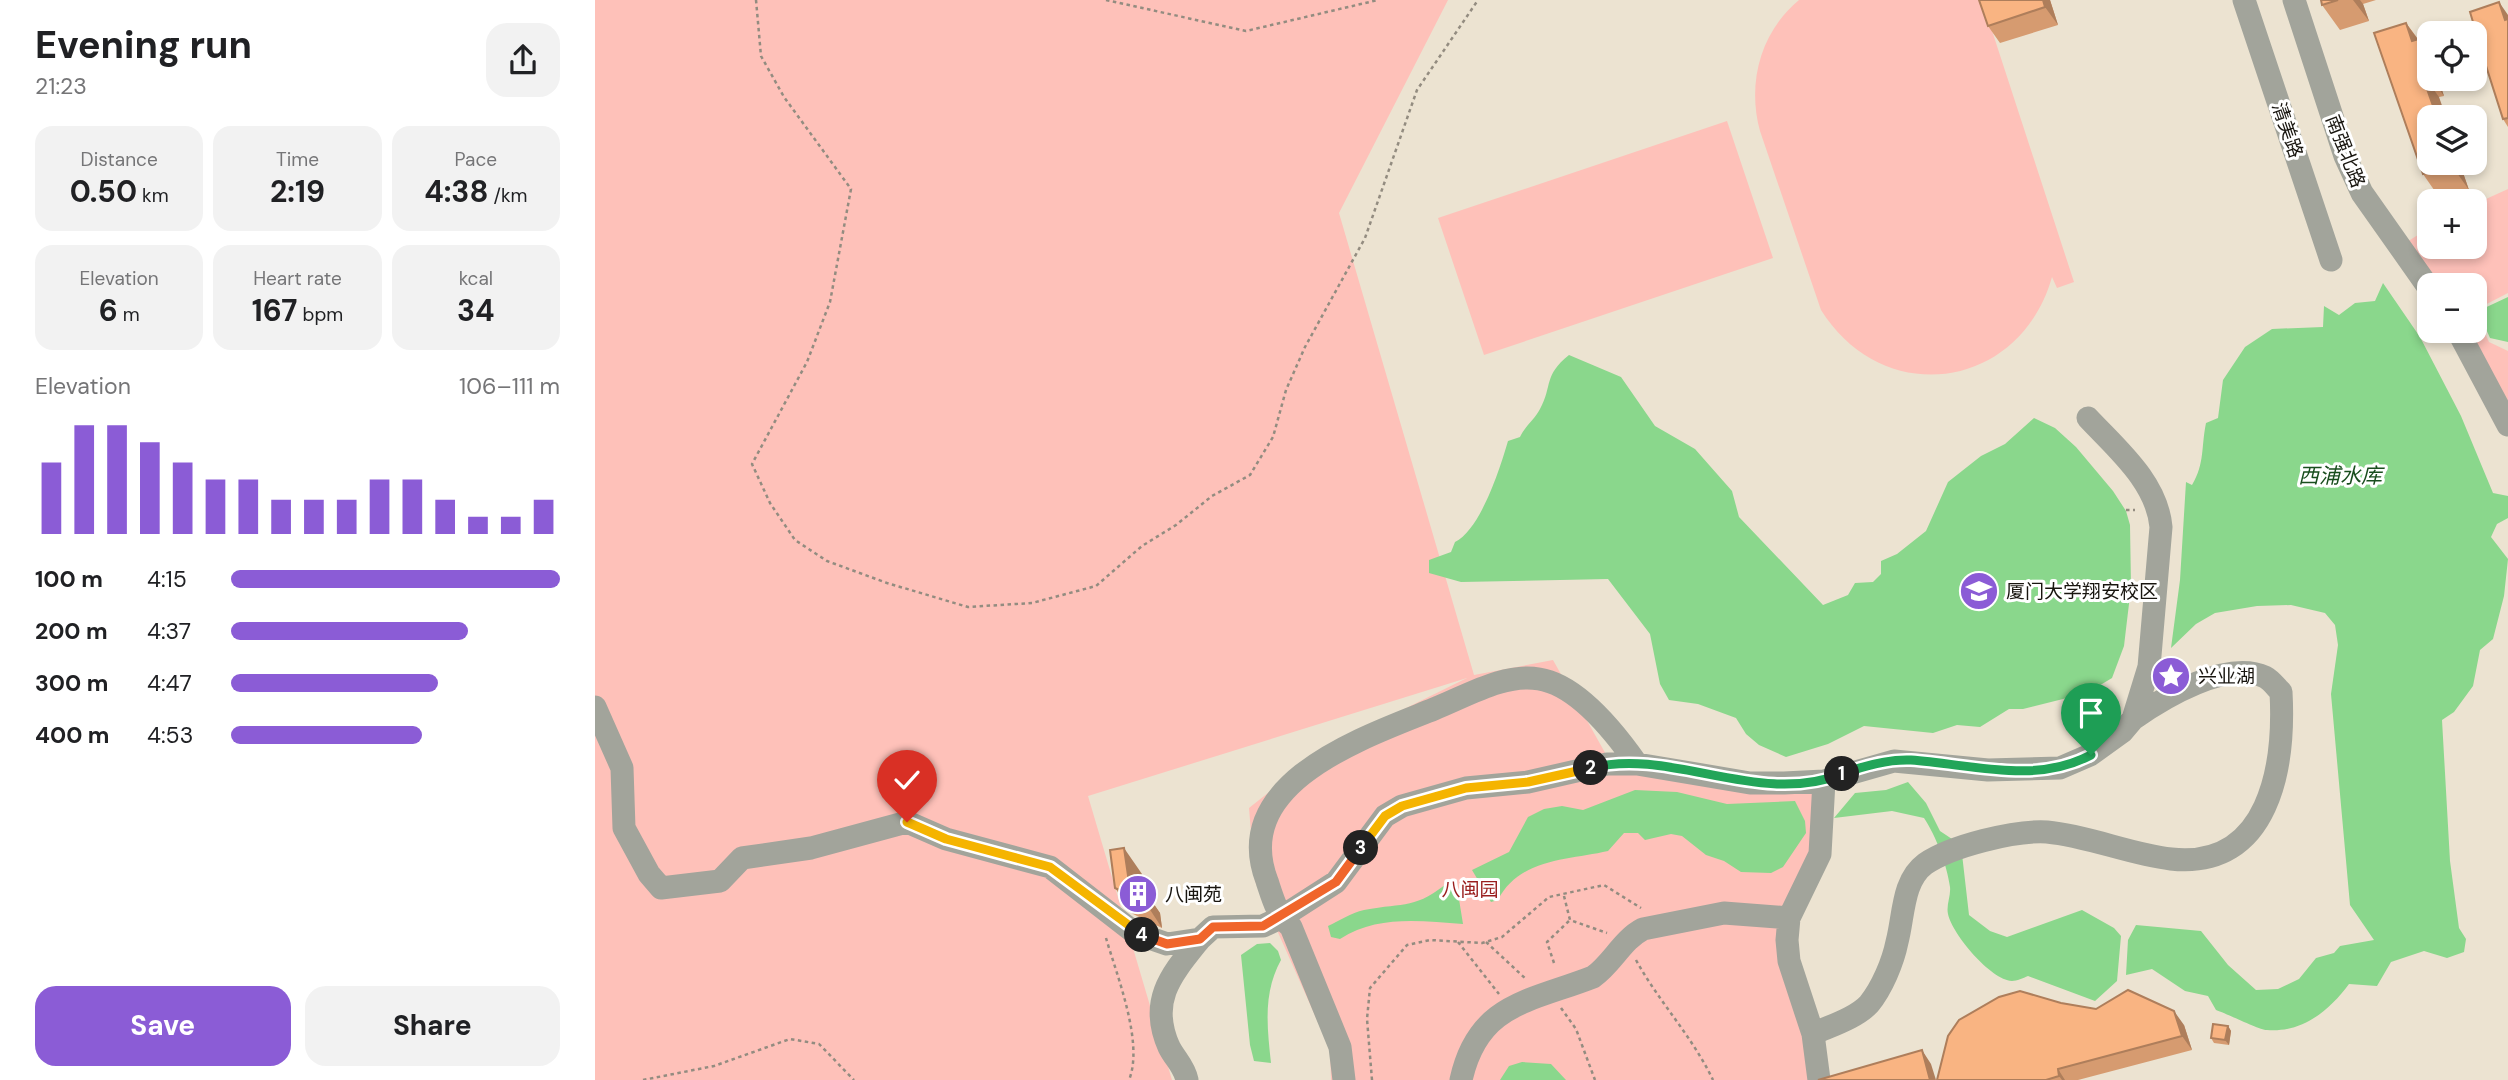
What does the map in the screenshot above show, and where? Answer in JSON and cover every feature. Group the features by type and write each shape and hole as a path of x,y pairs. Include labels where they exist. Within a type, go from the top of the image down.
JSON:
{"street":[{"name":"清美路","path":"2244,0 2331,260"},
{"name":"南强北路","path":"2294,0 2345,156 2362,193 2418,273"},
{"path":"2464,343 2508,425"},
{"path":"2088,418 2134,467 2159,506 2161,527 2149,667 2133,719"},
{"path":"1187,1080 1184,1068 1170,1049 1160,1023 1163,990 1200,939 1213,927 1263,926 1336,882 1373,829 1402,806 1466,788 1540,780 1607,764 1637,764 1750,783 1824,781 1894,761 1988,770 2060,768 2091,755 2133,719 2162,699 2188,686 2248,672 2267,677 2281,692 2281,760 2275,786 2263,813 2238,840 2204,858 2171,859 2045,832 2017,834 1965,847 1928,862 1910,883 1897,943 1887,970 1868,1005 1813,1034"},
{"path":"1344,1080 1340,1047 1291,927 1280,918 1260,858 1265,823 1274,804 1297,776 1380,732 1515,677 1542,679 1563,688 1616,734 1637,764"},
{"path":"595,707 622,768 624,828 649,874 661,888 720,881 742,858 811,848 907,822 946,839 1050,867 1135,933 1167,944 1200,939"},
{"path":"1819,1080 1813,1034 1789,961 1789,918 1821,854 1824,781"},
{"path":"1461,1080 1479,1033 1495,1016 1593,977 1603,970 1626,942 1643,929 1724,913 1789,918"}],"path":[{"path":"756,0 761,55 783,97 851,189 831,302 807,362 752,464 770,503 795,540 816,554 887,583 968,607 1032,603 1096,586 1142,546 1212,496 1250,475 1273,437 1286,390 1305,347 1365,238 1417,90 1478,0"},
{"path":"1106,0 1246,31 1378,0"},
{"path":"1372,1080 1367,1019 1370,988 1388,963 1407,945 1430,940 1486,942 1502,937 1549,897 1564,896 1581,888 1604,885 1637,904 1658,925"},
{"path":"1564,896 1570,920"},
{"path":"1097,904 1132,1036 1135,1065 1129,1080"},
{"path":"1570,920 1626,942 1656,997 1698,1049 1713,1080"},
{"path":"1554,963 1547,942 1570,920"},
{"path":"1458,942 1509,1009"},
{"path":"1486,942 1506,963 1537,987 1550,993 1576,1029 1595,1080"},
{"path":"643,1080 713,1066 790,1039 819,1044 854,1080"}],"green space":[{"name":"八闽园","path":"595,0 1448,0 1339,213 1474,675 1553,660 1608,758 1830,796 1788,941 1820,1080 1331,1080 1330,1049 1255,881 1249,808 1323,749 1467,678 1088,796 1172,1080 595,1080"},
{"path":"1799,0 1982,0 2074,282 2057,288 2052,277 2035,315 2011,344 1981,363 1948,373 1913,373 1879,363 1848,342 1821,310 1756,113 1756,77 1766,43 1775,27"},
{"path":"1727,121 1773,258 1484,355 1438,218"},
{"path":"2508,189 2508,293 2487,304 2487,273 2423,273 2402,245 2417,236 2417,259 2487,259 2487,199"},
{"path":"2487,338 2489,342 2508,351 2508,427 2463,343 2487,343"}],"water":[{"name":"西浦水库","path":"2383,283 2417,333 2417,343 2423,343 2461,416 2493,493 2508,496 2508,518 2497,524 2491,537 2508,559 2504,596 2493,639 2480,650 2473,686 2454,712 2442,720 2450,861 2459,928 2466,939 2464,952 2447,958 2424,951 2391,962 2377,986 2349,984 2333,1003 2314,1018 2292,1028 2267,1030 2216,1010 2208,996 2185,991 2152,969 2126,975 2128,940 2136,925 2201,931 2228,965 2256,990 2278,989 2299,979 2316,958 2334,953 2340,946 2374,940 2350,905 2331,694 2338,645 2335,625 2325,613 2291,605 2257,606 2215,613 2196,624 2171,648 2180,580 2186,482 2192,485 2196,477 2201,462 2206,423 2218,418 2223,380 2245,347 2272,329 2323,327 2324,306 2339,315 2355,303 2375,301"},
{"path":"2508,297 2508,342 2490,338 2487,331 2487,307"},
{"path":"1569,355 1621,377 1655,426 1695,449 1732,491 1739,517 1823,605 1848,595 1855,583 1873,582 1881,574 1881,561 1897,554 1926,531 1948,482 1981,456 2005,444 2034,418 2055,428 2076,447 2113,491 2126,511 2130,525 2131,587 2124,646 2112,678 2087,693 2023,709 2009,709 1980,727 1957,725 1933,733 1864,726 1828,744 1786,757 1759,745 1746,734 1736,718 1698,704 1669,700 1660,684 1650,634 1608,579 1461,582 1429,573 1429,560 1451,552 1455,542 1473,525 1488,497 1508,441 1520,437 1538,413 1555,369"},
{"path":"1908,782 1926,803 1940,831 1955,841 1962,854 1969,915 1990,931 2007,937 2082,910 2114,928 2121,936 2117,981 2095,1001 2028,976 2014,981 2003,979 1974,955 1951,923 1948,911 1949,878 1937,842 1924,818 1892,811 1834,818 1855,793 1886,790"},
{"path":"1635,790 1677,792 1727,804 1795,801 1805,821 1806,833 1783,867 1771,873 1741,872 1724,861 1706,855 1682,836 1671,834 1645,840 1638,833 1624,833 1608,851 1562,859 1532,868 1507,886 1498,900 1491,902 1472,870 1509,852 1528,817 1544,809 1562,806 1583,810"},
{"path":"1451,880 1458,893 1463,924 1399,921 1369,926 1340,939 1331,937 1328,926 1350,915 1364,910 1419,901"},
{"path":"1270,943 1278,951 1281,960 1269,997 1271,1063 1254,1061 1241,955 1257,944"},
{"path":"1522,1062 1551,1064 1566,1080 1500,1080 1509,1066"}],"building":[{"path":"1979,0 2043,0 2045,7 1988,26"},
{"path":"2321,0 2338,0 2322,5"},
{"path":"2499,2 2505,20 2508,19 2508,118 2503,119 2487,69 2487,21 2473,21 2470,12"},
{"path":"2406,23 2412,41 2417,40 2417,91 2428,91 2433,105 2417,105 2417,157 2374,33"},
{"path":"1124,848 1130,889 1143,887 1145,902 1115,888 1110,850"},
{"path":"2128,990 2174,1011 2182,1036 2058,1069 2059,1076 2046,1080 1937,1080 1948,1036 1959,1020 1999,997 2020,991 2061,1003 2096,1009"},
{"path":"2213,1024 2228,1026 2225,1040 2211,1038"},
{"path":"1922,1050 1930,1080 1818,1080"}],"place":[{"name":"厦门大学翔安校区","path":"1979,591"},
{"name":"兴业湖","path":"2171,676"},
{"name":"八闽苑","path":"1138,894"}],"route":[{"path":"907,822 946,839 1050,867 1135,933 1167,944 1200,939 1213,927 1263,926 1280,918 1336,882 1385,816 1402,806 1438,793 1564,776 1607,764 1637,764 1750,783 1784,783 1824,781 1868,766 1894,761 1911,760 1988,770 2037,771 2060,768 2091,755"}]}
